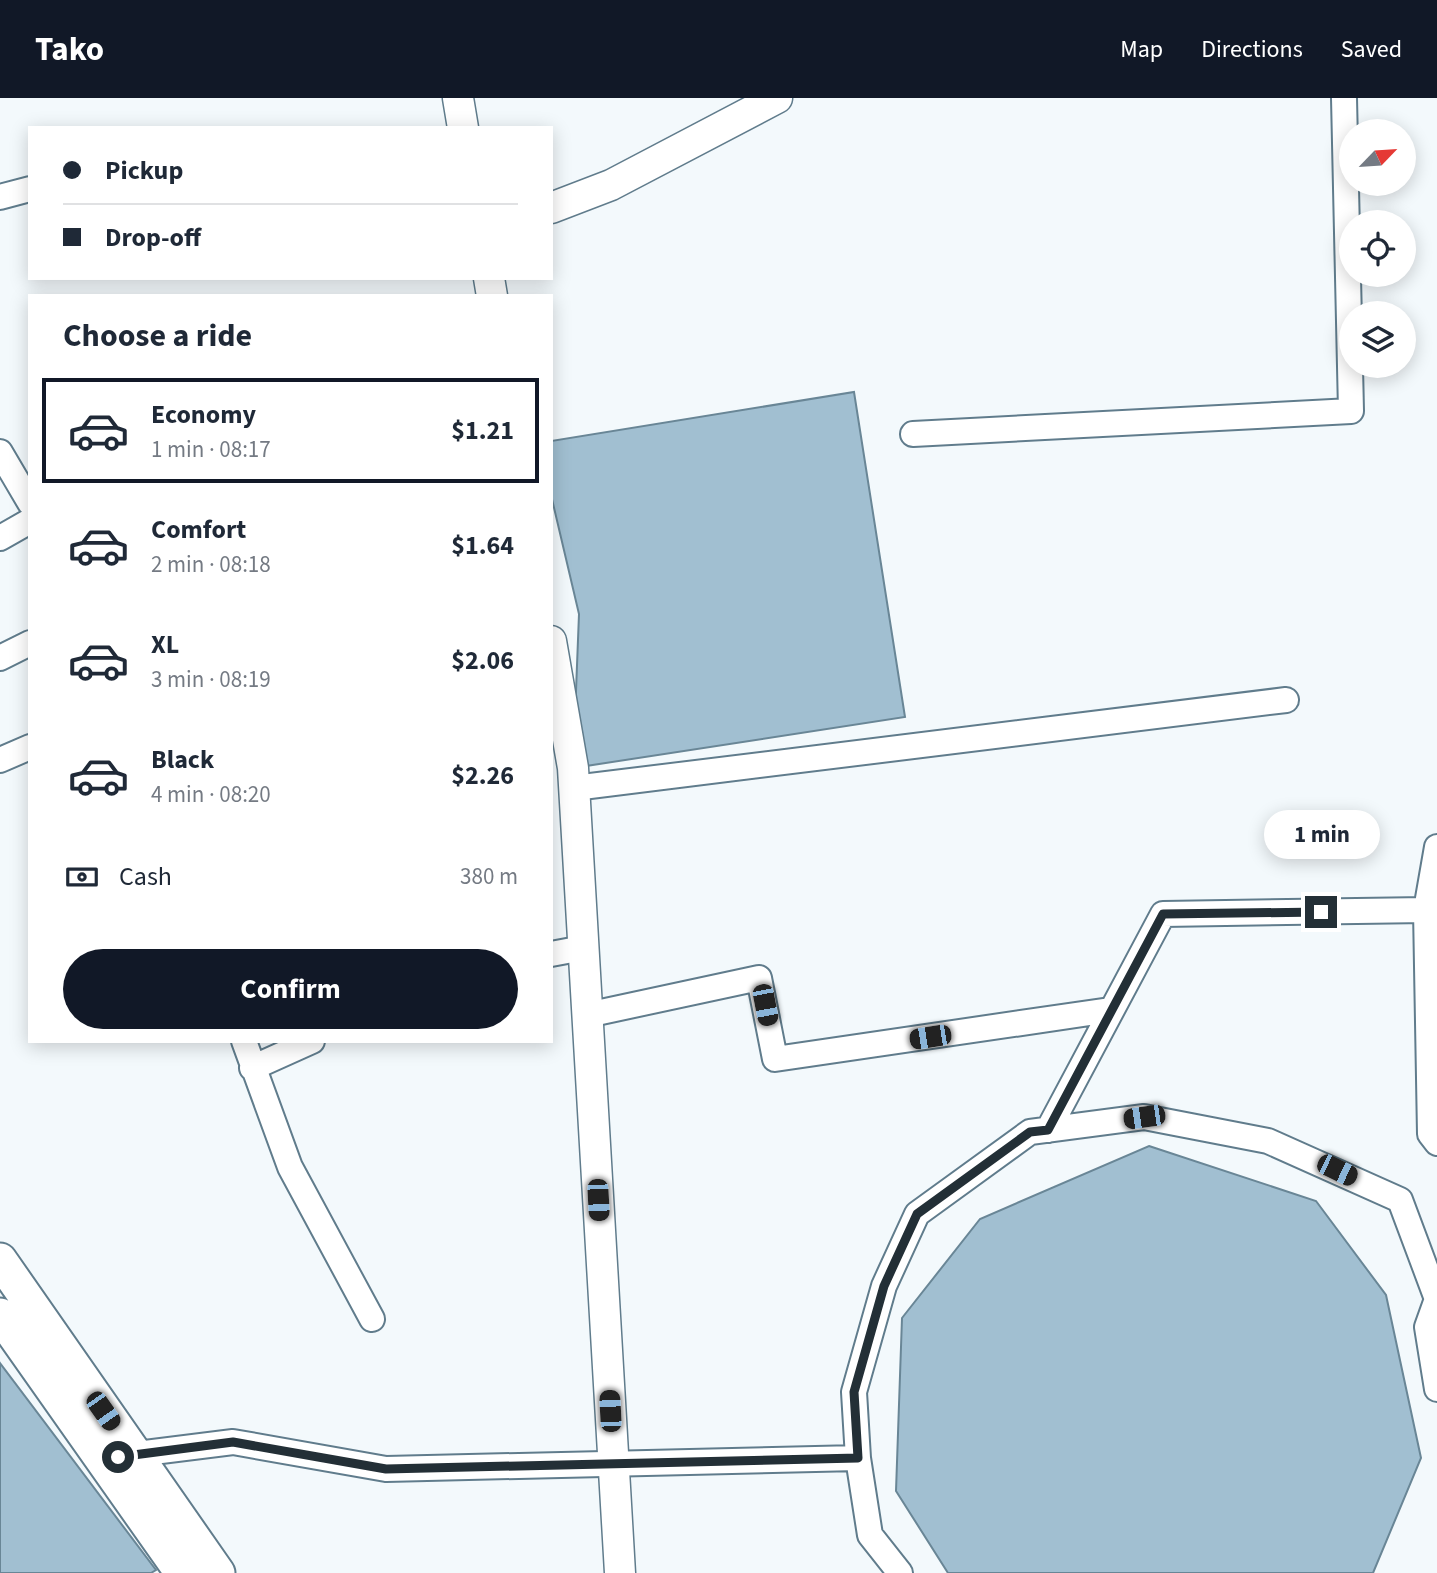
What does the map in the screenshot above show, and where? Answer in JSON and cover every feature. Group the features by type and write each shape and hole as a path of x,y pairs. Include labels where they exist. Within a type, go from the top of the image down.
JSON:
{"main road":[{"path":"0,1260 118,1457 183,1573"},
{"path":"0,1315 218,1573"}],"street":[{"path":"458,98 463,126"},
{"path":"553,207 611,185 777,98"},
{"path":"913,434 1351,411 1344,98"},
{"path":"0,197 28,190"},
{"path":"0,452 28,500"},
{"path":"0,538 28,522"},
{"path":"0,658 28,644"},
{"path":"553,654 574,788 620,1573"},
{"path":"574,788 1286,700"},
{"path":"0,760 28,748"},
{"path":"1437,847 1426,910 1430,1134 1437,1143"},
{"path":"1048,1130 1163,914 1426,910"},
{"path":"553,954 583,948"},
{"path":"587,1015 759,978 775,1059 1110,1010"},
{"path":"245,1043 290,1167 372,1319"},
{"path":"252,1068 308,1043"},
{"path":"900,1573 870,1535 858,1458 854,1392 884,1286 917,1214 1030,1132 1144,1117 1268,1141 1400,1200 1437,1299 1427,1327 1437,1389"},
{"path":"118,1457 233,1442 386,1469 858,1458"}],"building":[{"path":"854,392 905,717 573,768 579,614 553,504 553,441"},
{"path":"1149,1146 1316,1201 1386,1295 1421,1458 1373,1573 948,1573 896,1491 902,1318 980,1219"},
{"path":"0,1363 156,1570 151,1573 0,1573"}],"route":[{"path":"118,1457 233,1442 386,1469 858,1458 854,1392 884,1286 917,1214 1030,1132 1048,1130 1163,914 1321,912"}]}
